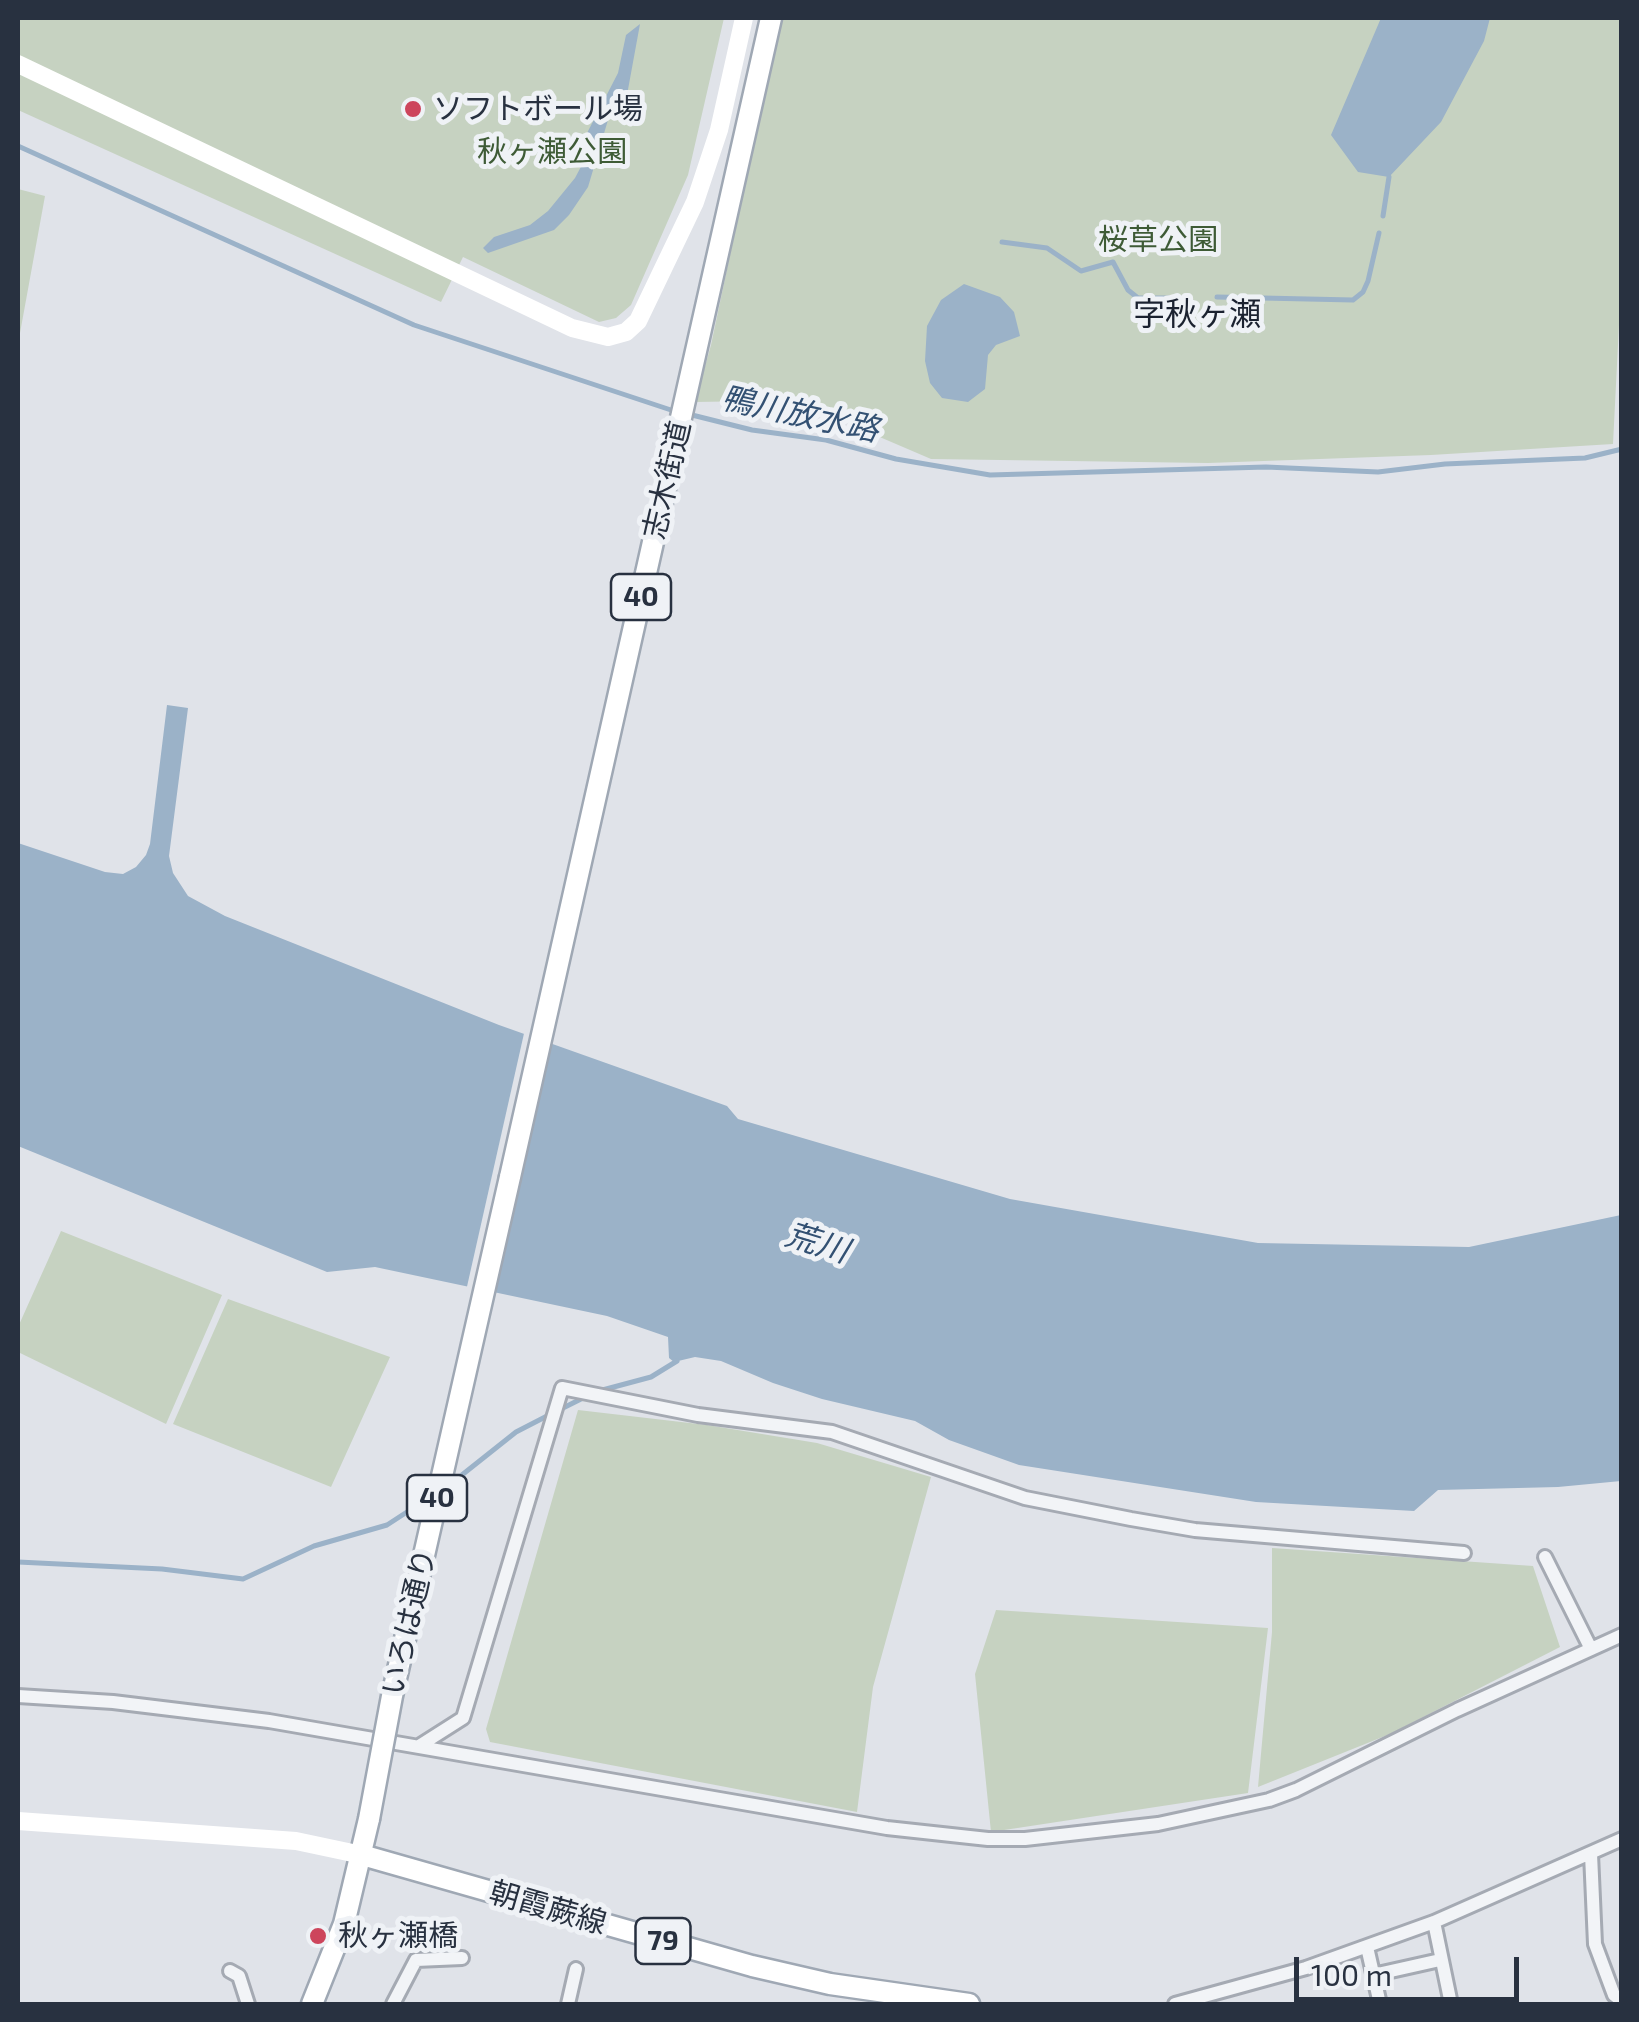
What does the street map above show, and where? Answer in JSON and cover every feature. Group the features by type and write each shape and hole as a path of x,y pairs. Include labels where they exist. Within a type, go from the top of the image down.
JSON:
{"main road":[{"name":"志木街道","path":"510,1177 771,18"},
{"name":"いろは通り","path":"312,2004 344,1924 362,1855 392,1696 510,1177"},
{"name":"朝霞蕨線","path":"362,1855 771,1971 897,1996 963,2004"}],"street":[{"path":"18,64 572,328 608,337 626,332 638,321 695,202 719,130 744,18"},
{"path":"419,1746 463,1718 562,1388 698,1415 832,1432 1025,1498 1147,1522 1243,1535 1464,1553"},
{"path":"1544,1557 1590,1650"},
{"path":"18,1696 113,1702 249,1718 887,1828 988,1839 1066,1836 1158,1824 1269,1800 1622,1635"},
{"path":"18,1821 296,1841 362,1855"},
{"path":"1176,2004 1306,1968 1434,1922 1622,1839"},
{"path":"1591,1854 1595,1944 1614,1995 1622,2002"},
{"path":"1434,1922 1451,2004"},
{"path":"1367,1946 1380,2004"},
{"path":"393,2004 416,1960 462,1958"},
{"path":"1373,1975 1440,1960"},
{"path":"568,2004 576,1970"},
{"path":"230,1971 239,1976 248,2004"}],"green space":[{"name":"秋ヶ瀬公園","path":"18,18 724,18 688,175 631,305 616,318 599,322 463,257 441,302 18,110"},
{"name":"桜草公園","path":"780,18 1621,18 1622,265 1613,444 1208,463 931,459 833,417 756,401 695,402 711,345"},
{"path":"18,189 45,196 18,344"},
{"path":"61,1231 222,1295 166,1424 18,1352 18,1327"},
{"path":"228,1299 390,1357 331,1487 173,1424"},
{"path":"578,1410 817,1443 931,1477 873,1687 857,1812 490,1742 486,1729"},
{"path":"1272,1548 1533,1566 1560,1647 1390,1734 1258,1787 1272,1632"},
{"path":"996,1610 1268,1628 1248,1793 991,1832 975,1674"}],"water":[{"path":"1381,18 1490,18 1484,41 1441,122 1389,177 1358,172 1331,135"},
{"path":"640,24 627,95 608,120 588,187 554,230 488,253 483,248 494,237 530,225 548,211 575,178 584,161 586,135 618,73 626,35"},
{"path":"964,284 1000,297 1014,312 1020,336 996,345 988,355 985,389 968,402 942,398 930,383 925,361 927,326 941,300"},
{"name":"荒川","path":"167,705 188,708 169,856 173,873 188,896 225,916 499,1025 727,1106 738,1119 1010,1199 1258,1243 1469,1247 1621,1215 1621,1481 1438,1490 1414,1511 1256,1502 1019,1465 949,1440 915,1421 822,1399 721,1361 695,1357 674,1362 669,1358 668,1337 607,1316 375,1267 327,1272 18,1146 18,843 105,872 123,874 136,867 150,844"}],"pier":[{"path":"525,1029 551,1038 493,1297 466,1291"}],"waterway":[{"name":"鴨川放水路","path":"18,146 414,325 677,412"},
{"path":"1383,216 1389,177"},
{"path":"1217,297 1353,300 1368,281 1379,233"},
{"path":"1002,242 1047,248 1081,271 1113,262 1128,290 1138,298 1187,298"},
{"name":"鴨川放水路","path":"688,414 752,430 826,440 896,459 990,475 1266,467 1378,472 1445,464 1585,458 1622,449"},
{"path":"595,1392 651,1377 677,1361"},
{"path":"559,1410 585,1397"},
{"path":"448,1486 516,1432 549,1415"},
{"path":"18,1562 162,1569 243,1579 314,1546 387,1525 430,1497"}],"place":[{"name":"ソフトボール場","path":"413,109"},
{"name":"秋ヶ瀬橋","path":"318,1936"}],"district":[{"name":"字秋ヶ瀬","path":"1197,314"}]}
